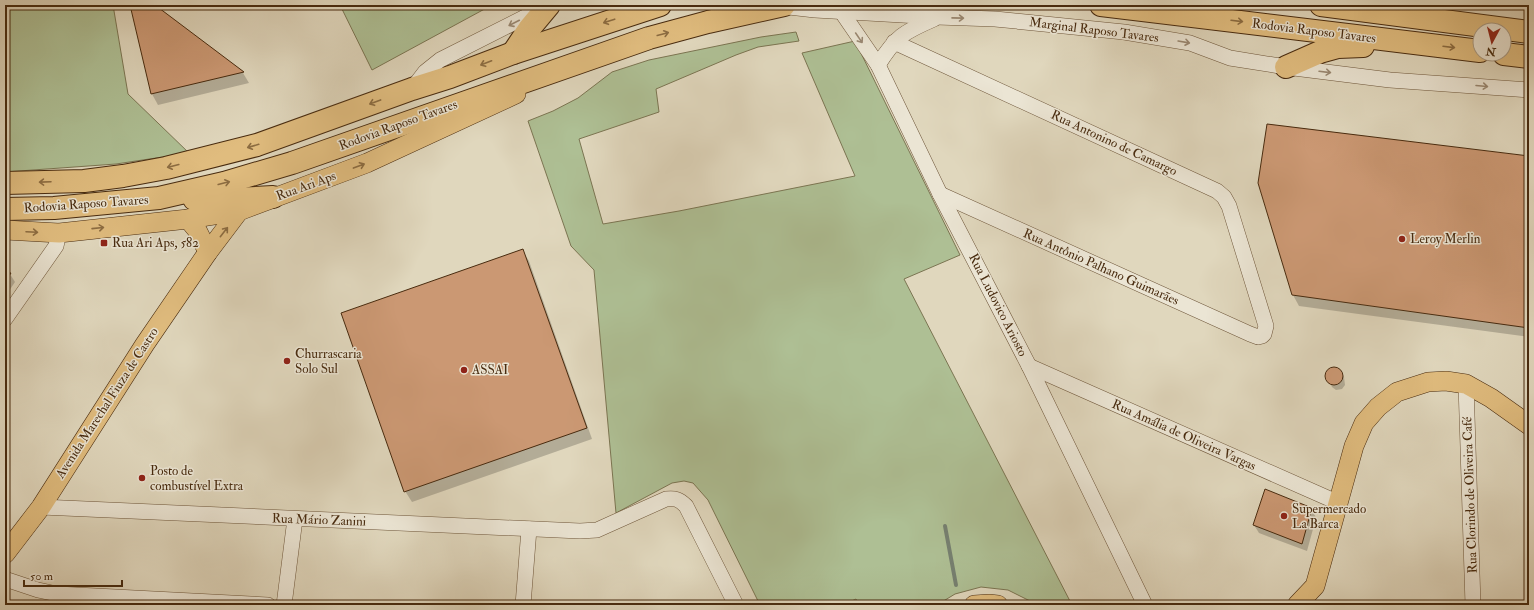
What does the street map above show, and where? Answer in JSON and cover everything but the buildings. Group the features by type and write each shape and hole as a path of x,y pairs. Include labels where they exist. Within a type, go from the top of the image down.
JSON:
{"highway":[{"path":"513,53 529,29 549,5"},
{"name":"Rodovia Raposo Tavares","path":"5,183 84,181 123,176 166,168 257,145 412,89 450,77 513,53 660,5"},
{"name":"Rodovia Raposo Tavares","path":"5,209 54,208 159,198 224,183 292,163 649,38 708,22 782,5"},
{"name":"Rodovia Raposo Tavares","path":"1101,5 1472,50"},
{"name":"Rodovia Raposo Tavares","path":"1321,5 1529,32"},
{"path":"1286,67 1320,52 1338,47 1424,44"},
{"path":"1512,55 1529,57"},
{"path":"159,198 216,200 273,197"}],"main road":[{"name":"Rua Ari Aps","path":"5,230 59,233 188,219 239,211 367,163 586,60"},
{"name":"Avenida Marechal Fiuza de Castro","path":"5,554 41,507 145,344 208,252 239,211"},
{"path":"188,219 197,230 208,252"},
{"path":"1297,605 1315,586 1354,446 1364,423 1378,407 1397,392 1428,382 1466,384 1491,398 1529,425"},
{"path":"974,605 998,605"}],"street":[{"path":"412,89 425,72 440,60 549,5"},
{"name":"Marginal Raposo Tavares","path":"782,5 815,10 937,17 995,18 1124,32 1190,43 1230,58 1286,67 1390,80 1529,90"},
{"name":"Rua Ludovico Ariosto","path":"841,11 878,65 940,194 1029,366 1145,605"},
{"path":"878,65 894,42 914,28 937,17"},
{"name":"Rua Antonino de Camargo","path":"894,42 1217,191 1224,197 1229,206 1266,326 1266,330 1262,336"},
{"name":"Rua Antônio Palhano Guimarães","path":"940,194 1250,334 1258,337 1262,336"},
{"path":"5,319 56,246 59,233"},
{"name":"Rua Amália de Oliveira Vargas","path":"1029,366 1339,503"},
{"name":"Rua Clorindo de Oliveira Café","path":"1466,384 1473,605"},
{"name":"Rua Mário Zanini","path":"41,507 580,531 597,530 666,499 674,498 680,499 686,506 736,605"},
{"path":"284,605 295,519"},
{"path":"523,605 529,529"},
{"path":"5,579 38,590 57,594 268,605"},
{"path":"1313,605 1315,586"}],"green space":[{"path":"5,5 113,5 128,94 189,153 116,164 5,172"},
{"path":"340,5 492,5 372,70"},
{"path":"796,32 799,41 758,47 656,89 659,112 579,139 603,224 679,211 855,176 802,53 855,41 960,255 904,279 1072,605 1038,605 1008,590 981,587 955,594 937,605 859,605 856,599 843,605 760,605 708,500 693,483 684,481 672,483 616,513 594,270 571,246 528,121 553,111 578,98 612,72 649,60 761,37"}],"waterway":[{"path":"945,526 956,585"}],"place":[{"name":"Leroy Merlin","path":"1402,239"},
{"name":"Rua Ari Aps, 582","path":"104,243"},
{"name":"Churrascaria Solo Sul","path":"287,361"},
{"name":"ASSAI","path":"464,370"},
{"name":"Posto de combustível Extra","path":"142,478"},
{"name":"Supermercado La Barca","path":"1284,516"}]}
